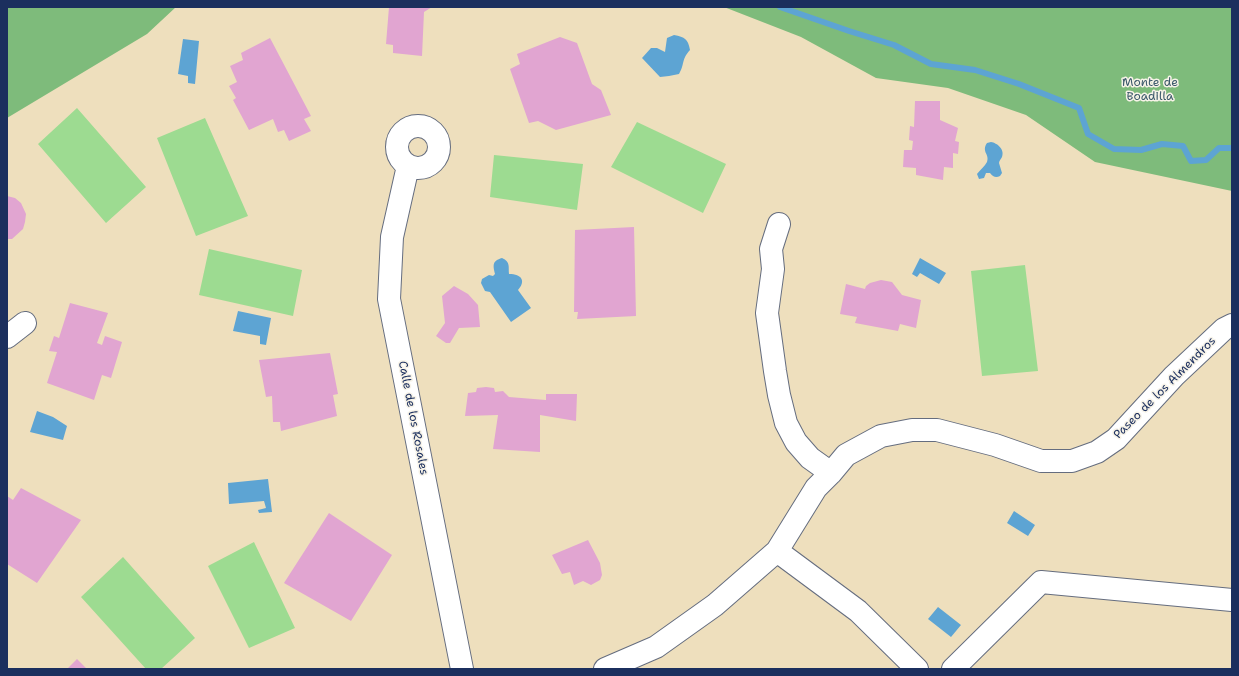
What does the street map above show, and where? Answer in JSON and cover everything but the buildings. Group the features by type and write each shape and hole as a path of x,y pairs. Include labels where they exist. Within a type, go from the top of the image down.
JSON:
{"street":[{"name":"Calle de los Rosales","path":"408,166 392,237 389,299 462,669"},
{"path":"779,224 771,250 773,269 767,313 779,395 786,423 796,442 810,458 831,473"},
{"path":"7,336 25,323"},
{"name":"Paseo de los Almendros","path":"605,669 656,647 715,605 777,551 816,488 846,455 881,436 912,430 937,430 995,445 1041,461 1072,461 1097,452 1116,439 1174,376 1224,329 1232,325"},
{"path":"777,551 858,611 917,669"},
{"path":"953,669 1041,582 1232,600"}],"green space":[{"path":"7,7 176,7 147,34 7,118"},
{"name":"Monte de Boadilla","path":"724,7 1232,7 1232,191 1095,162 1026,115 948,88 876,78 801,37"},
{"path":"77,108 146,187 106,223 38,144"},
{"path":"205,118 248,216 196,236 157,138"},
{"path":"637,122 726,164 703,213 611,167"},
{"path":"494,155 583,164 577,210 490,197"},
{"path":"209,249 302,270 293,316 199,295"},
{"path":"1025,265 1038,371 982,376 971,271"},
{"path":"254,542 295,628 249,648 208,566"},
{"path":"123,557 195,638 161,669 146,669 81,597"}],"water":[{"path":"674,35 685,39 690,50 684,59 679,74 660,77 642,58 651,48 657,48 665,52 667,38"},
{"path":"183,39 199,41 195,84 188,83 188,76 178,74"},
{"path":"991,142 998,145 1002,151 1003,154 999,163 1002,173 1000,176 996,177 990,173 986,173 984,178 979,179 977,174 986,164 988,159 985,146 987,143"},
{"path":"502,258 508,263 509,274 520,277 522,284 518,290 531,308 511,322 490,292 485,291 481,283 482,279 489,275 493,276 495,274 494,264 496,260"},
{"path":"920,258 946,273 939,284 920,273 917,277 912,274"},
{"path":"238,311 271,318 266,345 260,344 260,336 233,331"},
{"path":"37,411 53,417 67,426 63,440 30,432"},
{"path":"268,479 272,512 259,513 258,510 266,508 264,501 229,504 228,483"},
{"path":"1014,511 1035,525 1028,536 1007,523"},
{"path":"938,607 961,625 951,637 928,619"}],"waterway":[{"path":"780,7 894,45 931,64 975,70 1019,84 1079,108 1088,134 1114,149 1141,150 1162,144 1183,146 1191,161 1206,160 1219,148 1232,148"}]}
